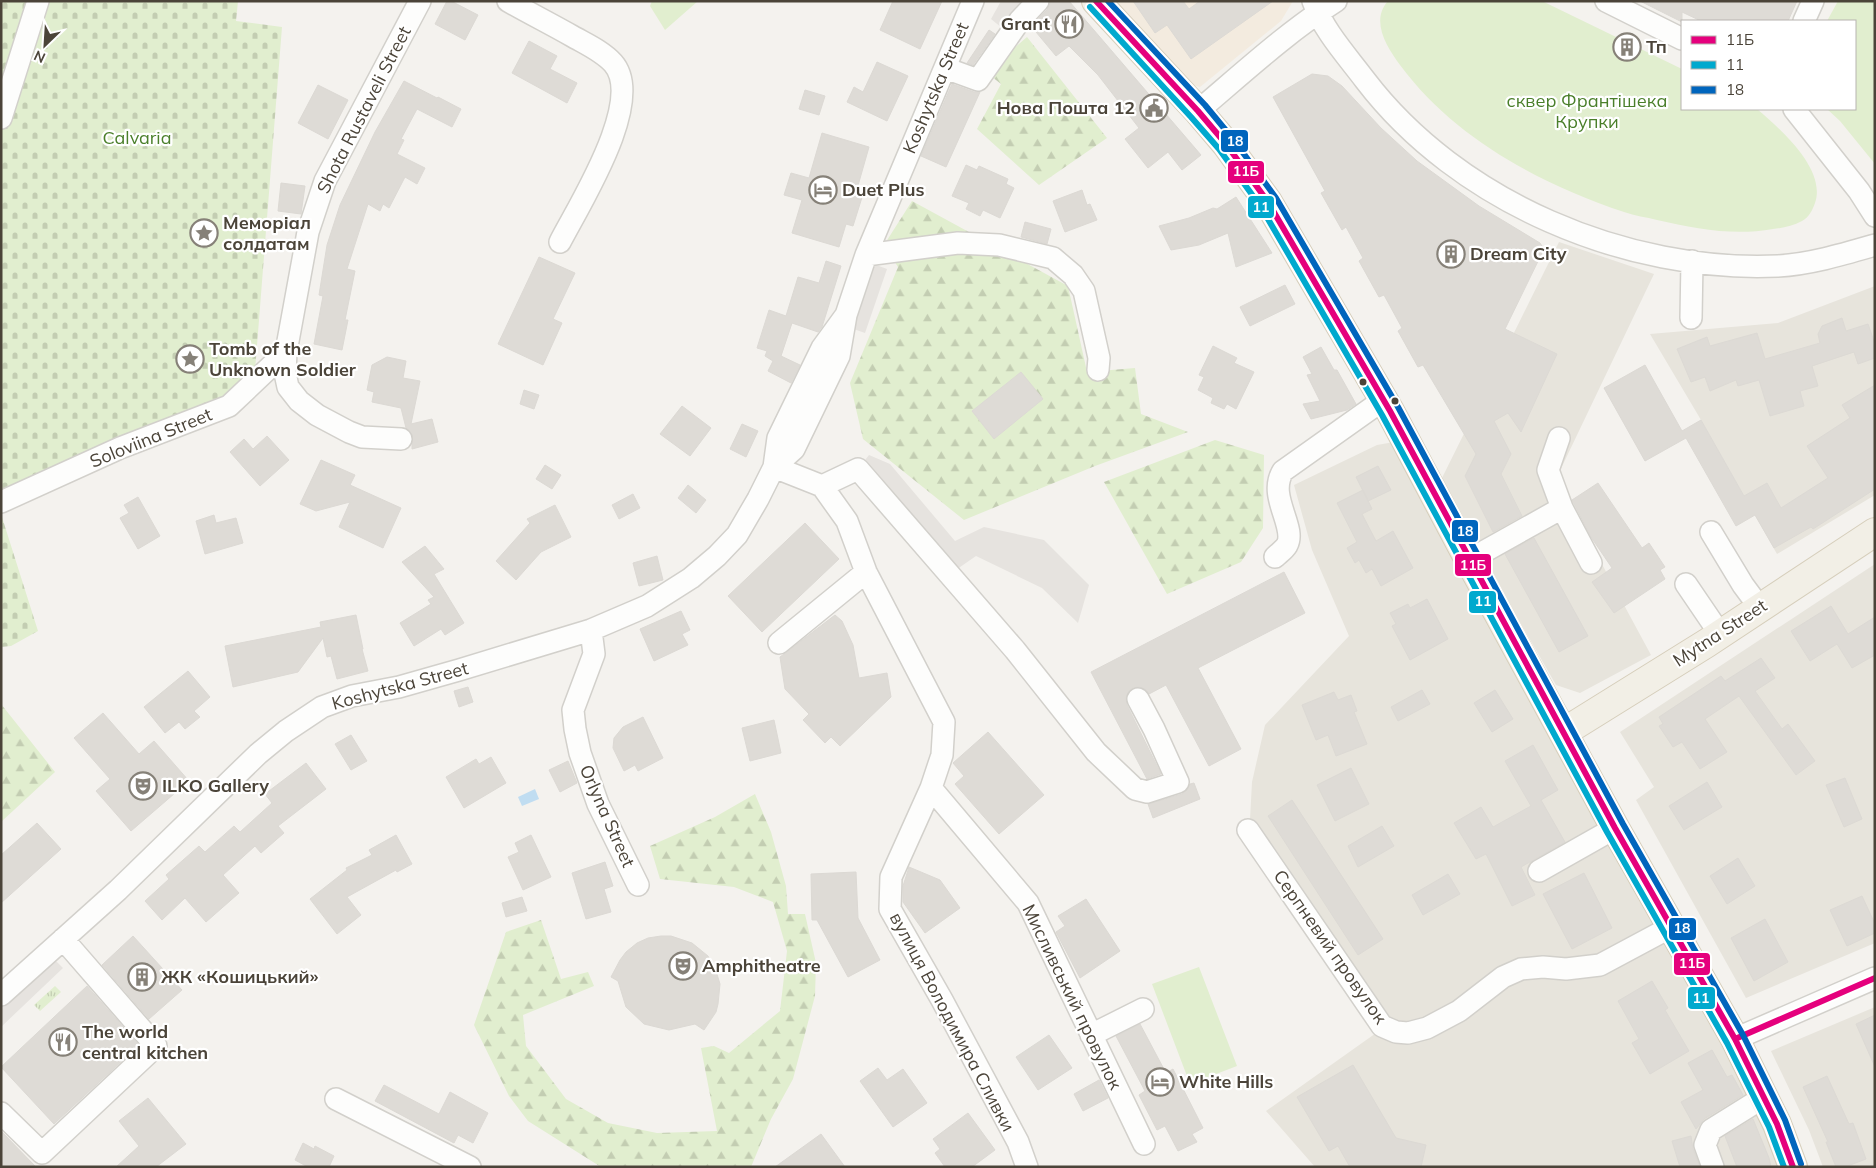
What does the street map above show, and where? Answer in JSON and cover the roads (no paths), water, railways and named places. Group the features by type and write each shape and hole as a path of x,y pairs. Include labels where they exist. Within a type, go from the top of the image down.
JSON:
{"main road":[{"path":"1096,1 1198,111 1226,144 1268,202 1383,400 1615,828 1735,1039 1777,1124 1794,1167"},
{"name":"Mytna Street","path":"1564,732 1720,634 1875,532"}],"street":[{"path":"1,118 38,1"},
{"name":"Shota Rustaveli Street","path":"402,439 362,437 349,432 300,401 288,387 285,372 286,352 308,232 325,181 420,1"},
{"path":"508,1 596,50 614,64 623,84 621,106 606,156 560,242"},
{"name":"Koshytska Street","path":"1,995 118,890 258,754 286,730 322,707 352,696 468,668 591,630 647,606 691,578 718,556 736,535 758,500 774,467 794,449 839,356 846,316 866,255 973,1"},
{"path":"945,68 978,80 1020,20 1038,1"},
{"path":"1198,111 1315,7 1336,1"},
{"path":"1606,1 1681,38"},
{"path":"1804,20 1813,1"},
{"path":"1315,7 1375,93 1401,120 1449,163 1489,191 1541,217 1598,240 1639,252 1737,267 1781,266 1875,246"},
{"path":"1795,110 1859,191 1875,216"},
{"path":"866,255 958,243 999,245 1053,258 1073,275 1084,291 1099,358 1098,370"},
{"path":"1691,318 1692,261"},
{"name":"Soloviina Street","path":"1,502 120,448 228,406 286,352"},
{"path":"1275,557 1287,545 1289,536 1277,489 1279,478 1283,471 1383,400"},
{"path":"1559,438 1548,470 1562,508 1591,563"},
{"path":"774,467 822,486 858,468 1012,646 1096,752 1135,789 1147,792 1178,782 1154,728 1138,699"},
{"name":"вулиця Володимира Сливки","path":"822,486 847,522 866,572 944,722 942,755 931,788 891,877 890,909 942,1000 1018,1142 1026,1167"},
{"path":"1469,560 1562,508"},
{"path":"1711,532 1760,608"},
{"path":"779,643 866,572"},
{"path":"1686,584 1720,634"},
{"name":"Orlyna Street","path":"591,630 594,654 573,710 575,729 580,753 598,804 638,885"},
{"name":"Мисливський провулок","path":"931,788 1028,903 1144,1144"},
{"path":"1539,871 1615,828"},
{"name":"Серпневий провулок","path":"1248,830 1382,1026 1396,1032 1408,1033 1426,1028 1459,1011 1503,977 1521,969 1544,967 1566,969 1600,965 1671,927"},
{"path":"1,1113 42,1152 156,1046 63,939"},
{"path":"1735,1039 1875,978"},
{"path":"1091,1035 1143,1008"},
{"path":"1713,1167 1705,1145 1711,1130 1764,1097"},
{"path":"336,1099 470,1167"}],"water":[{"path":"535,789 539,799 522,806 518,797"}],"place":[{"name":"Grant","path":"1069,24"},
{"name":"Тп","path":"1627,47"},
{"name":"Нова Пошта 12","path":"1154,108"},
{"name":"Duet Plus","path":"823,190"},
{"name":"Меморіал солдатам","path":"204,233"},
{"name":"Dream City","path":"1451,254"},
{"name":"Tomb of the Unknown Soldier","path":"190,359"},
{"name":"ILKO Gallery","path":"143,786"},
{"name":"Amphitheatre","path":"683,966"},
{"name":"ЖК «Кошицький»","path":"142,977"},
{"name":"The world central kitchen","path":"63,1042"},
{"name":"White Hills","path":"1160,1082"}],"park label":[{"name":"сквер Франтішека Крупки","path":"1587,111"},
{"name":"Calvaria","path":"137,138"}]}
